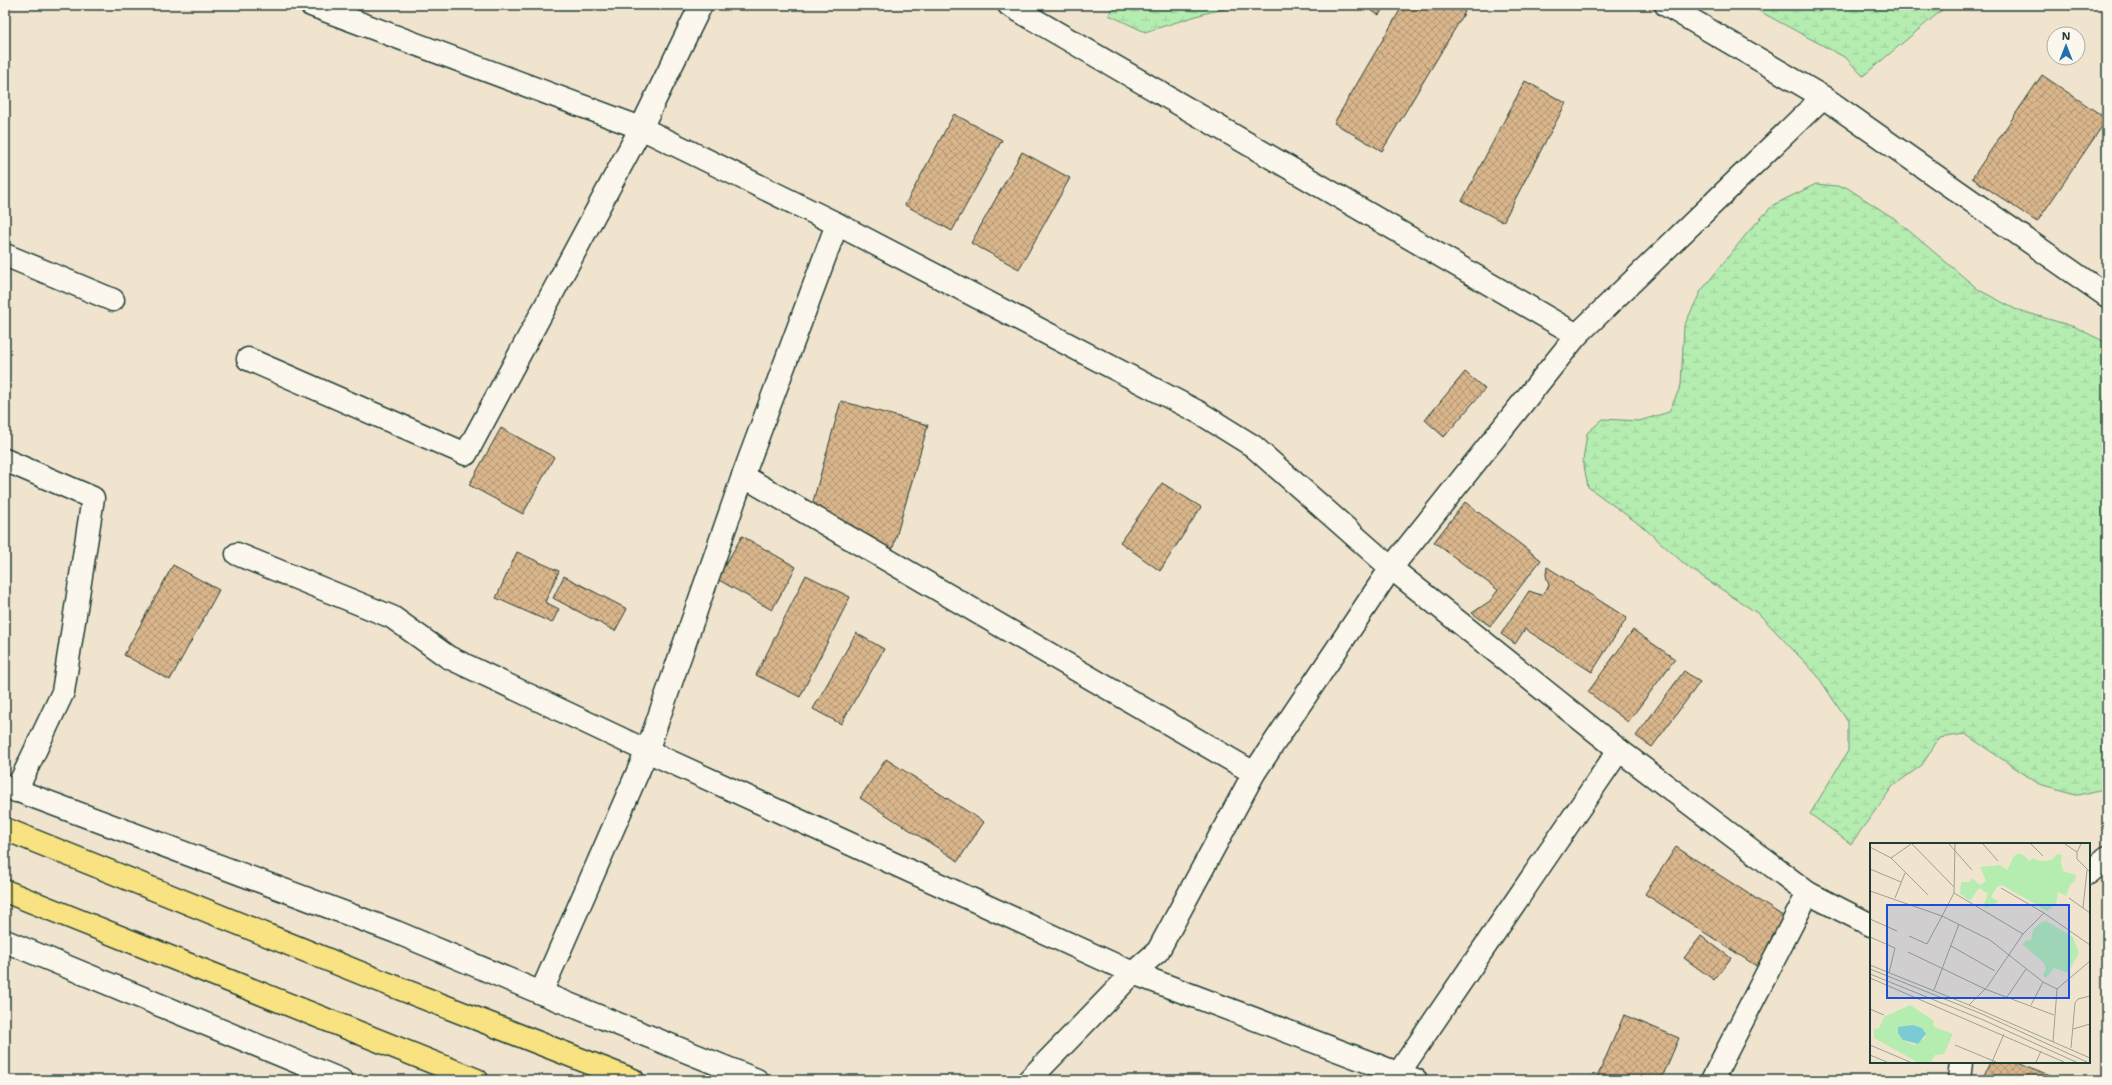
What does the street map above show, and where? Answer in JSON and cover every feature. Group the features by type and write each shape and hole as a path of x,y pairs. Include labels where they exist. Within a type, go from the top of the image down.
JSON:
{"highway":[{"path":"5,829 378,980 633,1080"},
{"path":"5,891 477,1080"}],"street":[{"path":"311,5 641,128 837,224 1200,413 1253,446 1391,568 1619,750 1808,892 1870,924"},
{"path":"248,359 466,454 641,128 701,5"},
{"path":"1009,5 1577,335"},
{"path":"1666,5 1823,97 2107,296"},
{"path":"1029,1080 1133,973 1158,951 1254,773 1391,568 1577,335 1823,97"},
{"path":"541,993 646,751 743,476 837,224"},
{"path":"5,255 113,300"},
{"path":"5,460 93,498 63,692 11,788 396,932 541,993 757,1080"},
{"path":"743,476 1254,773"},
{"path":"237,554 392,617 448,657 646,751 1133,973 1407,1077 1619,750"},
{"path":"2090,872 2107,858"},
{"path":"1712,1080 1808,892"},
{"path":"5,941 341,1080"},
{"path":"1959,1080 1961,1063"}],"green space":[{"path":"1114,5 1245,5 1206,13 1145,32 1109,15"},
{"path":"1748,5 1948,5 1863,76 1846,58"},
{"path":"1816,184 1846,187 1895,219 1979,290 2015,309 2075,327 2107,343 2107,788 2079,795 2039,784 1965,734 1939,738 1922,765 1893,786 1851,844 1810,814 1848,751 1848,722 1817,675 1760,615 1688,567 1643,527 1588,487 1583,461 1587,433 1603,419 1639,421 1669,412 1681,385 1684,326 1701,291 1748,232 1773,205"}],"building":[{"path":"1362,5 1385,5 1379,15"},
{"path":"1403,5 1454,5 1465,12 1382,151 1334,123"},
{"path":"1455,5 1464,5 1462,9"},
{"path":"2042,75 2107,119 2037,222 1972,178"},
{"path":"1525,81 1566,103 1503,222 1462,201"},
{"path":"954,114 1002,140 952,231 905,205"},
{"path":"1022,152 1070,178 1019,269 971,243"},
{"path":"1465,372 1485,389 1444,437 1425,420"},
{"path":"841,401 928,425 892,551 812,505"},
{"path":"501,428 554,457 523,514 469,485"},
{"path":"1162,483 1201,507 1160,571 1120,542"},
{"path":"1465,502 1541,560 1490,626 1472,613 1490,601 1498,590 1434,542"},
{"path":"742,536 796,567 772,610 717,579"},
{"path":"517,552 559,571 545,602 559,609 552,623 496,598"},
{"path":"173,565 219,590 170,680 124,655"},
{"path":"1547,567 1627,618 1592,672 1525,629 1515,644 1501,634 1529,591 1541,595 1549,586 1546,575"},
{"path":"806,575 850,597 800,697 756,675"},
{"path":"564,576 627,609 615,631 553,598"},
{"path":"1633,630 1675,659 1628,722 1588,692"},
{"path":"856,633 884,649 841,724 813,709"},
{"path":"1684,671 1700,682 1652,747 1636,736"},
{"path":"886,759 984,822 958,861 860,798"},
{"path":"1676,847 1786,918 1761,969 1645,894"},
{"path":"1701,936 1731,958 1714,980 1684,958"},
{"path":"1624,1015 1679,1038 1661,1080 1596,1080"},
{"path":"1990,1063 2020,1063 2063,1080 1982,1080"}]}
